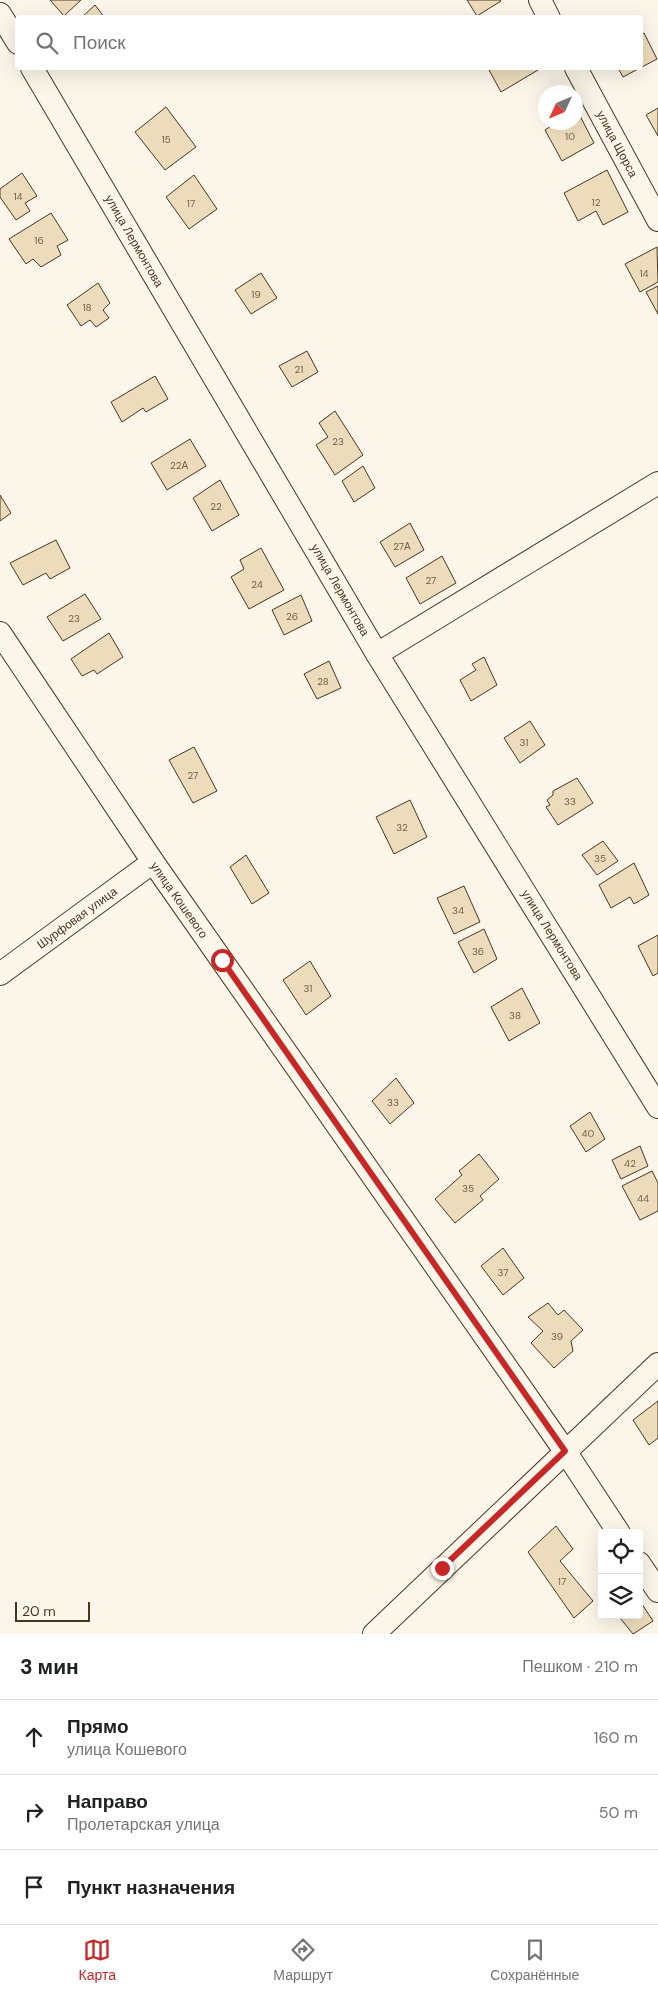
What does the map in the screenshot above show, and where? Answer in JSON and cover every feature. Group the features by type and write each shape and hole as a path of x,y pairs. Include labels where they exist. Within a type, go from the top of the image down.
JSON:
{"street":[{"path":"540,0 548,15"},
{"path":"0,14 15,38"},
{"name":"улица Лермонтова","path":"33,70 377,654 658,1107"},
{"name":"улица Щорса","path":"577,70 658,220"},
{"path":"377,654 658,483"},
{"name":"улица Кошевого","path":"0,633 153,862 565,1451 616,1529"},
{"name":"Шурфовая улица","path":"0,974 153,862"},
{"path":"374,1634 658,1364"},
{"path":"643,1569 658,1591"}],"building":[{"path":"50,0 81,0 65,15"},
{"path":"467,0 501,1 479,15 476,15"},
{"path":"95,5 103,15 84,15"},
{"path":"644,33 657,59 643,66 643,34"},
{"path":"489,70 538,70 501,92"},
{"path":"619,70 636,70 623,77"},
{"path":"166,107 196,147 165,170 135,132"},
{"path":"658,108 658,136 646,115"},
{"path":"583,122 594,143 562,161 545,130 583,130"},
{"path":"607,170 628,212 603,225 596,211 578,221 564,193"},
{"path":"22,173 37,196 25,203 30,211 16,220 0,197 0,189"},
{"path":"194,175 217,209 189,229 166,197"},
{"path":"51,213 68,240 57,246 61,255 41,267 33,259 26,264 9,239"},
{"path":"657,247 658,282 640,292 625,264"},
{"path":"261,273 277,298 251,314 235,290"},
{"path":"98,283 110,303 103,310 109,318 96,327 90,320 81,326 67,305"},
{"path":"658,286 658,314 646,292"},
{"path":"307,351 318,372 292,387 279,366"},
{"path":"155,376 168,399 146,412 143,408 122,422 111,402"},
{"path":"335,411 363,455 335,475 316,445 328,437 319,423"},
{"path":"190,439 206,466 167,490 151,463"},
{"path":"363,466 375,488 354,502 342,481"},
{"path":"220,480 239,515 212,531 193,498"},
{"path":"0,495 11,513 0,521"},
{"path":"410,523 424,550 395,567 380,542"},
{"path":"56,540 70,568 50,579 46,573 23,585 10,563"},
{"path":"261,548 284,590 249,609 231,577 244,569 240,560"},
{"path":"442,556 456,583 420,604 406,578"},
{"path":"85,594 101,619 63,641 47,617"},
{"path":"301,595 312,621 284,635 272,610"},
{"path":"109,633 123,657 97,674 94,670 82,676 71,659"},
{"path":"484,657 497,685 471,701 460,680 476,670 472,664"},
{"path":"329,661 341,688 317,699 304,674"},
{"path":"530,721 545,745 520,763 504,738"},
{"path":"194,747 217,791 193,803 169,760"},
{"path":"577,778 593,803 558,825 546,807 550,805 547,800 553,795 553,791"},
{"path":"410,800 427,837 394,854 376,817"},
{"path":"603,841 618,861 597,875 582,855"},
{"path":"246,855 269,893 252,904 230,867"},
{"path":"634,863 649,895 634,904 630,897 611,908 599,885"},
{"path":"464,886 480,922 454,934 437,898"},
{"path":"484,929 497,959 474,973 458,942"},
{"path":"658,935 658,973 653,976 638,946"},
{"path":"310,961 331,996 306,1015 283,980"},
{"path":"522,988 540,1023 509,1041 491,1007"},
{"path":"396,1078 414,1103 390,1124 372,1101"},
{"path":"590,1112 605,1139 586,1152 570,1126"},
{"path":"640,1146 648,1166 621,1179 612,1160"},
{"path":"479,1154 499,1179 480,1196 483,1200 455,1223 435,1199 462,1175 459,1171"},
{"path":"652,1171 658,1183 658,1211 640,1220 622,1186"},
{"path":"503,1248 524,1278 503,1295 481,1266"},
{"path":"548,1303 558,1315 564,1310 583,1330 571,1341 573,1351 554,1368 531,1343 543,1331 528,1317"},
{"path":"658,1401 658,1438 649,1445 633,1420"},
{"path":"556,1526 573,1549 560,1561 593,1601 574,1618 528,1552"},
{"path":"643,1606 653,1621 633,1634 621,1619 643,1619"}],"route":[{"path":"222,960 565,1451 442,1568"}]}
